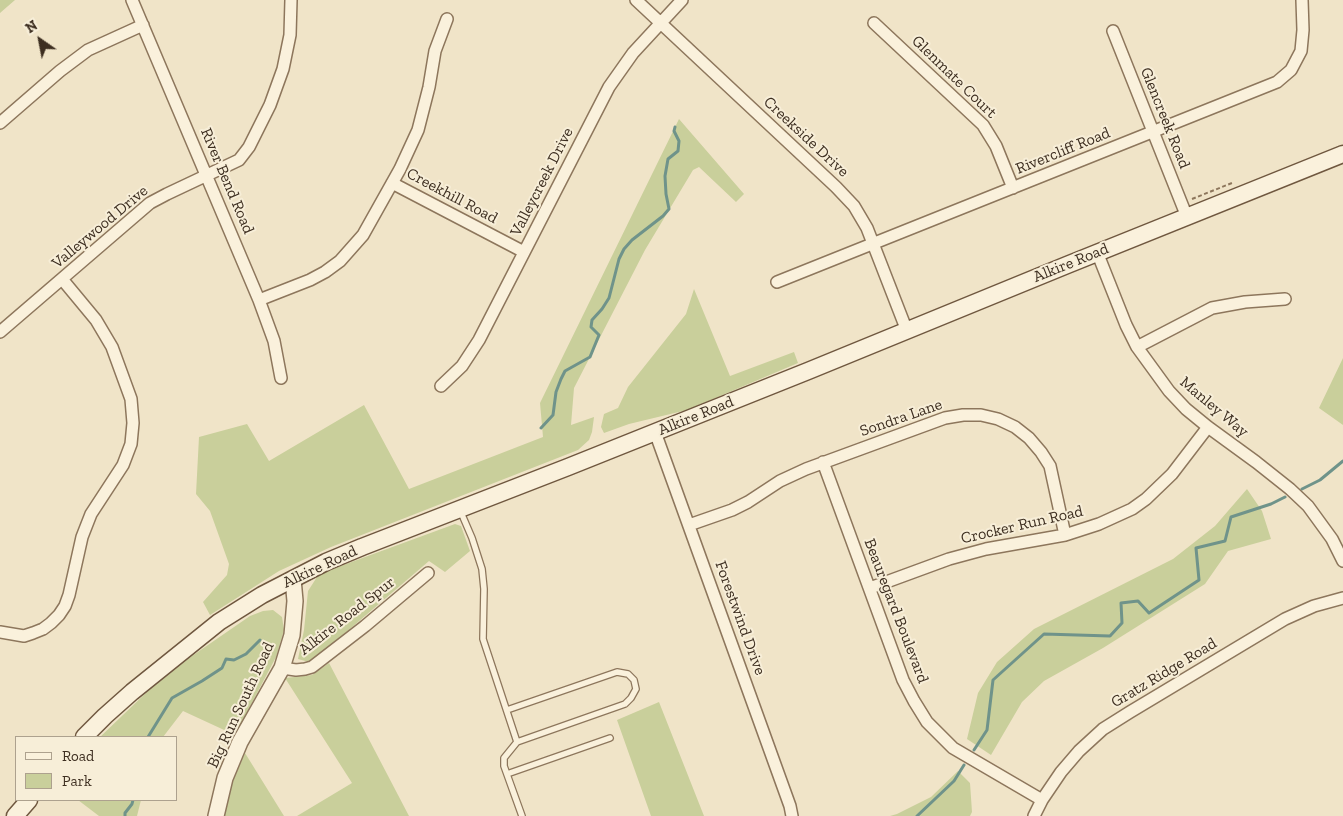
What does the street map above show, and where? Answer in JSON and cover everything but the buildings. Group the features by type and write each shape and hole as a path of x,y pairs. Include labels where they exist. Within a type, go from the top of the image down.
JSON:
{"main road":[{"name":"Alkire Road","path":"85,736 132,692 219,622 262,595 326,562 655,432 1343,154"},
{"path":"16,816 27,801"}],"street":[{"name":"River Bend Road","path":"132,0 259,300 274,341 281,378"},
{"name":"Valleywood Drive","path":"0,332 150,204 166,194 239,160 249,147 270,105 283,69 290,35 291,0"},
{"name":"Creekside Drive","path":"636,0 842,193 867,228 907,330"},
{"name":"Valleycreek Drive","path":"441,386 462,366 479,340 610,86 633,53 682,0"},
{"name":"Rivercliff Road","path":"777,282 1277,82 1291,70 1301,51 1303,30 1302,0"},
{"path":"259,300 326,272 340,261 364,235 418,130 429,87 435,51 447,19"},
{"name":"Glenmate Court","path":"874,23 983,124 996,146 1013,188"},
{"path":"0,123 60,71 88,50 143,25"},
{"name":"Glencreek Road","path":"1113,32 1187,217"},
{"name":"Creekhill Road","path":"392,183 524,252"},
{"name":"Manley Way","path":"1097,252 1137,348 1169,392 1208,427 1256,462 1308,506 1332,539 1343,561"},
{"path":"0,632 24,636 42,629 52,622 64,606 69,596 82,537 91,514 122,465 131,444 133,423 130,400 112,347 96,320 62,279"},
{"path":"1137,348 1212,308 1246,302 1285,299"},
{"name":"Sondra Lane","path":"689,525 740,506 780,481 823,462 945,418 981,415 998,419 1015,427 1029,438 1041,452 1050,466 1065,534"},
{"name":"Crocker Run Road","path":"870,588 949,559 986,549 1065,534 1099,524 1132,509 1146,499 1172,474 1208,427"},
{"name":"Forestwind Drive","path":"655,432 792,816"},
{"name":"Beauregard Boulevard","path":"823,462 903,680 914,702 927,722 953,748 1042,800"},
{"name":"Alkire Road Spur","path":"282,668 296,670 312,667 365,626 428,573"},
{"name":"Big Run South Road","path":"216,816 225,778 236,751 282,668 292,635 295,601 293,579"},
{"name":"Gratz Ridge Road","path":"1034,816 1042,800 1061,772 1079,751 1103,729 1285,619 1314,606 1343,598"}],"lane":[{"path":"459,508 472,538 482,569 484,589 483,639 517,742"},
{"path":"507,710 617,672 628,674 634,680 636,689 632,698 625,704 517,742 504,758 504,766 522,816"},
{"path":"507,774 610,738"}],"green space":[{"path":"0,0 15,0 0,13"},
{"path":"679,119 744,194 736,202 699,167 693,170 645,250 574,388 571,425 594,417 589,440 578,450 331,547 279,571 210,615 203,602 227,575 229,564 210,511 196,494 199,437 247,424 269,461 364,405 409,489 543,437 540,403"},
{"path":"694,289 730,376 794,352 798,363 687,410 629,424 604,433 601,427 604,414 618,408 628,387 686,314"},
{"path":"1343,358 1343,425 1319,408"},
{"path":"1247,489 1262,511 1271,539 1228,551 1205,584 1103,648 1044,681 1022,702 991,755 967,739 978,693 997,662 1034,629 1173,559 1215,526"},
{"path":"455,524 461,526 470,551 445,572 429,561 323,652 309,662 298,659 304,630 308,591 317,577 327,571"},
{"path":"273,610 282,617 284,630 276,657 235,735 183,711 164,736 101,736 148,691 192,656 250,616 263,611"},
{"path":"329,663 409,816 297,816 352,783 285,678 312,675"},
{"path":"659,702 704,816 651,816 617,720"},
{"path":"245,753 284,816 222,816 225,799"},
{"path":"958,771 970,783 972,812 970,816 890,816 931,797"},
{"path":"79,801 141,801 137,816 99,816"}],"waterway":[{"path":"541,428 553,415 556,392 565,371 590,357 599,335 591,327 592,320 609,298 619,259 624,249 669,209 665,176 668,159 678,151 679,141 674,131 675,127"},
{"path":"1302,489 1320,480 1343,461"},
{"path":"974,750 987,730 993,680 1044,634 1110,636 1122,623 1121,603 1138,601 1149,613 1199,580 1196,548 1225,541 1231,517 1271,504 1285,497"},
{"path":"149,736 172,698 222,668 226,659 234,660 246,654 260,640"},
{"path":"917,816 954,781 964,765"},
{"path":"125,816 133,801"}]}
